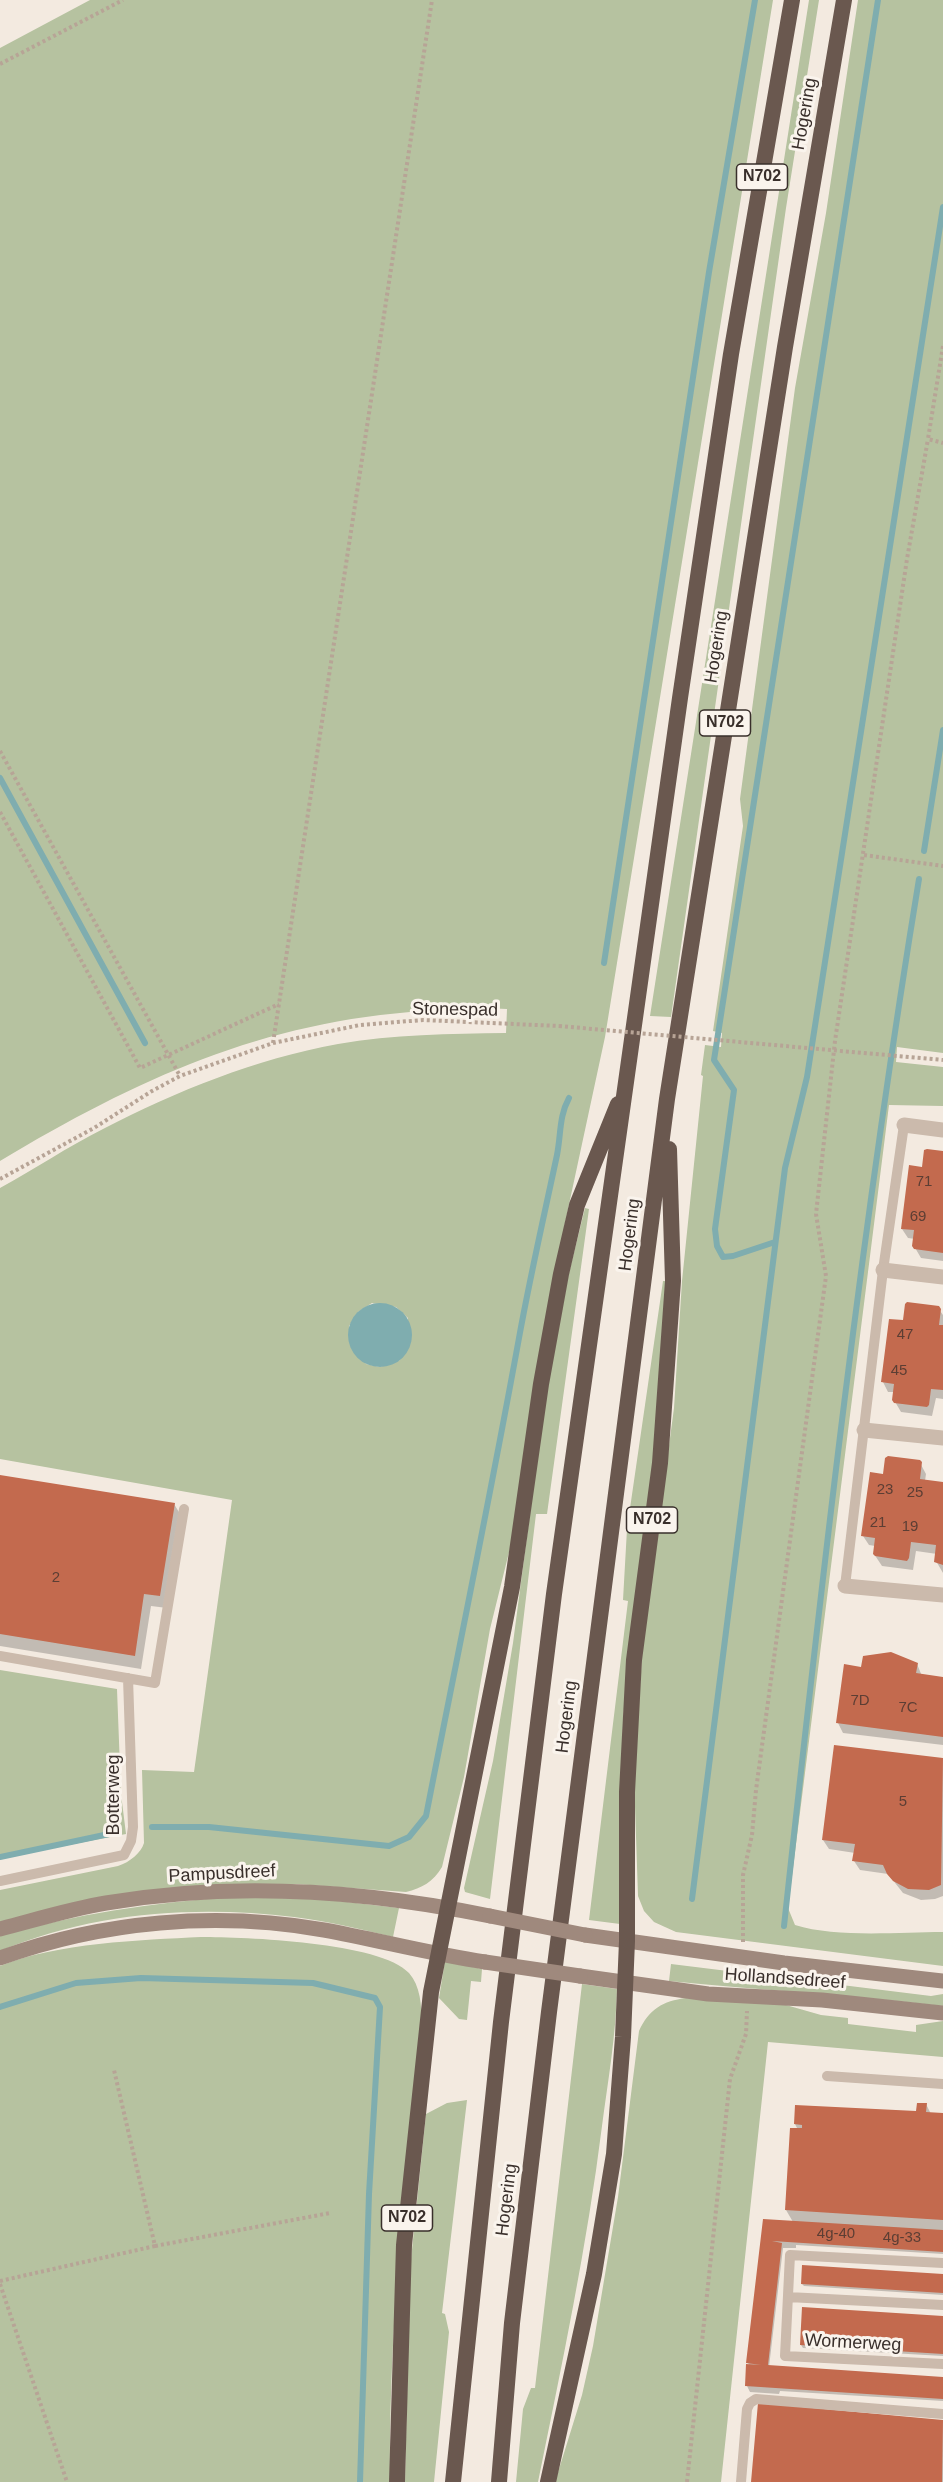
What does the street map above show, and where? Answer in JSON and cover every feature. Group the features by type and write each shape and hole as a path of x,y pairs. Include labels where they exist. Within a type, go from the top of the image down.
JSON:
{"highway":[{"name":"Hogering","path":"453,2482 500,2034 553,1605 680,698 731,354 792,0"},
{"name":"Hogering","path":"500,2482 512,2323 545,2047 667,1099 778,394 844,0"},
{"name":"N702","path":"397,2482 404,2245 431,1992 512,1587 541,1384 561,1274 578,1205 628,1078"},
{"name":"N702","path":"548,2482 594,2274 614,2154 627,1941 627,1792 634,1660 660,1463 673,1281 667,1099"}],"main road":[{"name":"Pampusdreef","path":"0,1929 105,1903 174,1894 257,1890 319,1891 399,1899 490,1916"},
{"name":"Hollandsedreef","path":"490,1916 585,1935 943,1981"},
{"path":"0,1958 58,1940 138,1924 218,1921 276,1924 321,1930 393,1943 439,1956"},
{"name":"Hollandsedreef","path":"439,1956 625,1984 747,1996 822,2000 943,2013"}],"street":[{"path":"904,1125 943,1130"},
{"path":"883,1270 943,1277"},
{"path":"864,1430 943,1438"},
{"path":"845,1586 943,1595"}],"lane":[{"path":"845,1586 883,1270 904,1125"},
{"path":"0,1656 155,1683 184,1509"},
{"name":"Botterweg","path":"0,1881 124,1855 131,1841 134,1827 128,1678"},
{"path":"827,2076 943,2084"},
{"name":"Wormerweg","path":"943,2262 790,2255 785,2356 943,2364"},
{"path":"788,2297 943,2305"},
{"path":"741,2482 747,2409 756,2399 943,2414"}],"path":[{"path":"0,64 123,0"},
{"path":"273,1043 432,0"},
{"path":"744,1957 743,1875 752,1835 756,1790 825,1288 826,1276 816,1214 835,1041 907,559 943,346"},
{"path":"928,440 943,443"},
{"path":"0,751 180,1076"},
{"path":"0,812 140,1068 279,1004"},
{"path":"863,855 943,866"},
{"name":"Stonespad","path":"0,1179 94,1128 180,1076 273,1043 360,1025 423,1020 559,1026 943,1060"},
{"path":"687,2482 730,2079 747,2034 747,1996"},
{"path":"114,2070 155,2246"},
{"path":"67,2482 0,2283 155,2246 330,2214"}],"green space":[{"path":"90,0 773,0 605,1037 565,1223 512,1540 490,1629 464,1777 442,1867 427,1884 406,1892 296,1884 0,1923 0,1890 118,1866 138,1854 144,1843 142,1770 194,1772 232,1500 0,1459 0,1188 103,1129 188,1089 247,1067 307,1050 380,1038 506,1033 507,1009 456,1009 366,1017 310,1027 255,1041 203,1059 101,1104 0,1161 0,48","holes":["372,1303 396,1307 408,1318 400,1360 380,1367 366,1364 349,1326 358,1312"]},
{"path":"809,0 819,0 786,208 671,1017 650,1016"},
{"path":"858,0 943,0 943,1053 897,1047 896,1062 943,1067 943,1106 889,1105 788,1908 795,1925 829,1932 943,1932 943,1966 676,1932 654,1922 644,1911 638,1896 634,1777 643,1642 674,1408 682,1281 703,1076 701,1075 705,1045 721,1047 722,1033 713,1031 743,826 740,799 795,388 826,213"},
{"path":"585,1208 589,1209 547,1514 536,1514 490,1899 465,1892 464,1888 493,1761 513,1643 544,1407 568,1277"},
{"path":"663,1281 667,1281 657,1427 623,1717 620,1924 589,1920 628,1601 623,1600 627,1529"},
{"path":"0,1670 117,1689 121,1794 126,1834 0,1858"},
{"path":"230,1897 304,1897 399,1908 393,1937 294,1917 257,1913 182,1912 108,1920 35,1938 0,1951 0,1936 56,1921 142,1906"},
{"path":"201,1937 311,1943 371,1954 394,1963 409,1973 416,1984 420,1996 421,2025 400,2233 392,2382 390,2482 0,2482 0,1966 47,1952 99,1944"},
{"path":"445,1961 482,1969 481,1982 471,1981 467,2020 459,2019 439,1998"},
{"path":"671,1964 931,1996 943,1994 943,2006 669,1981"},
{"path":"582,1984 617,1989 609,2075 581,2260 538,2482 516,2482 523,2409 531,2388 535,2388"},
{"path":"686,1998 786,2005 821,2015 848,2018 848,2024 916,2032 916,2025 943,2021 943,2057 768,2042 721,2482 555,2482 582,2395 593,2346 618,2197 639,2031 647,2017 658,2007 670,2001"},
{"path":"467,2100 442,2313 445,2314 449,2332 434,2482 405,2482 410,2269 426,2114 447,2103"}],"water":[{"path":"380,1303 392,1305 403,1312 410,1323 412,1335 410,1347 403,1358 392,1365 380,1367 368,1365 357,1358 350,1347 348,1335 350,1323 357,1312 368,1305"}],"building":[{"path":"924,1150 943,1151 943,1253 914,1249 912,1246 914,1230 901,1229 909,1165 922,1167"},
{"path":"907,1302 939,1306 941,1309 939,1325 943,1325 943,1390 931,1389 927,1407 894,1403 892,1400 894,1384 881,1382 889,1319 903,1320"},
{"path":"888,1456 920,1460 922,1462 920,1479 943,1482 943,1565 934,1562 936,1545 911,1542 907,1561 875,1556 873,1554 875,1538 861,1536 870,1472 883,1474 885,1458"},
{"path":"0,1475 175,1503 160,1596 144,1594 135,1656 0,1634"},
{"path":"891,1652 918,1663 916,1673 943,1677 943,1737 836,1723 844,1664 861,1667 863,1656"},
{"path":"834,1745 943,1758 941,1885 929,1890 908,1889 893,1881 883,1865 852,1861 855,1844 822,1840"},
{"path":"917,2103 927,2103 926,2112 943,2113 943,2220 785,2210 790,2128 802,2128 802,2125 794,2124 795,2105 916,2111"},
{"path":"763,2219 943,2230 943,2252 772,2241 782,2243 768,2365 943,2377 943,2399 745,2386 746,2364 761,2365 746,2363"},
{"path":"802,2265 943,2274 943,2293 801,2284"},
{"path":"802,2307 943,2316 943,2354 800,2345"},
{"path":"758,2403 943,2420 942,2482 751,2482"}],"waterway":[{"path":"604,963 709,272 755,0"},
{"path":"775,1242 733,1256 723,1257 717,1246 715,1229 734,1090 714,1060 878,0"},
{"path":"692,1899 785,1168 807,1077 943,207"},
{"path":"924,851 943,730"},
{"path":"0,778 145,1043"},
{"path":"784,1926 844,1401 879,1140 919,879"},
{"path":"152,1827 209,1827 389,1846 409,1837 426,1816 528,1292 557,1155 562,1119 569,1098"},
{"path":"0,1857 109,1834"},
{"path":"0,2007 76,1983 141,1978 313,1983 375,1998 380,2007 369,2194 360,2482"}]}
